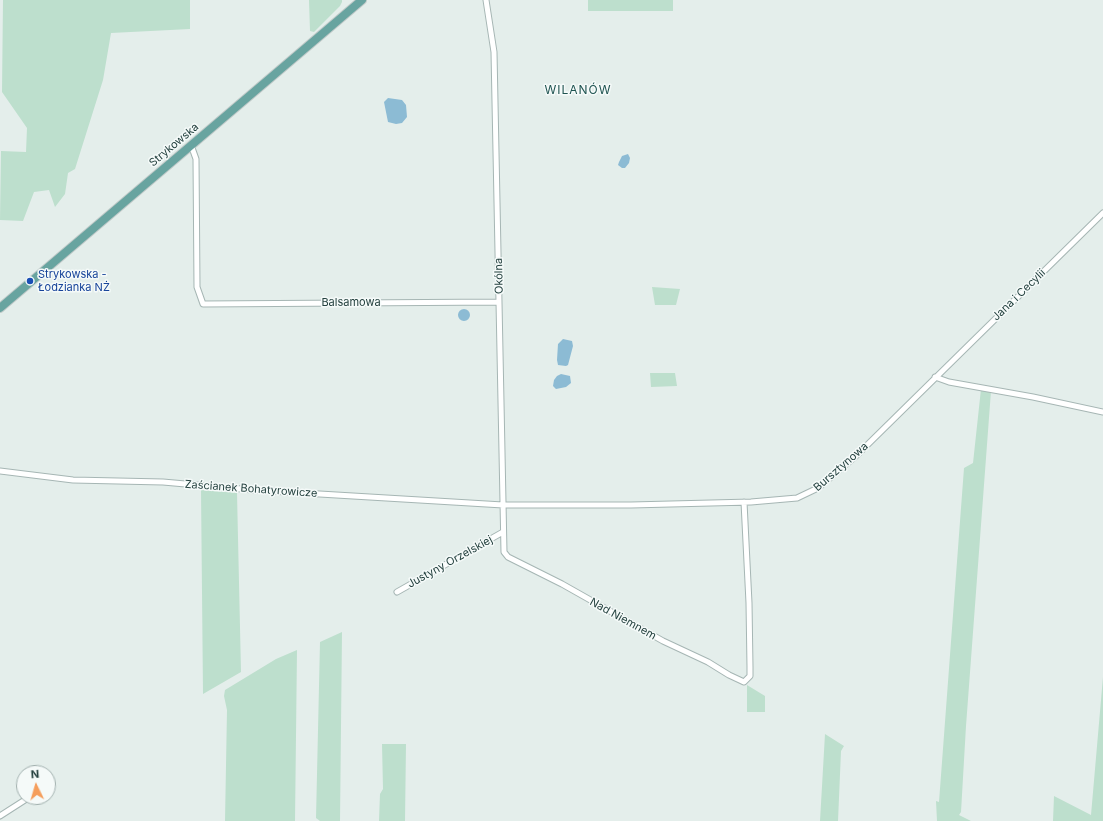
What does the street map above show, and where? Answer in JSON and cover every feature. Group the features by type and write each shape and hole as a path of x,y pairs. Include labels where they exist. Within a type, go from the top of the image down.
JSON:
{"main road":[{"name":"Strykowska","path":"0,308 362,0"}],"street":[{"name":"Okólna","path":"486,0 494,52 504,552"},
{"name":"Balsamowa","path":"191,145 196,159 197,287 203,304 499,302"},
{"name":"Jana i Cecylii","path":"935,377 1103,213"},
{"path":"935,377 949,382 1033,397 1103,412"},
{"name":"Bursztynowa","path":"503,505 611,505 744,502 797,498 818,488 857,455 935,377"},
{"name":"Zaścianek Bohatyrowicze","path":"0,471 73,480 163,482 253,490 503,505"},
{"name":"Nad Niemnem","path":"504,552 508,557 562,584 663,641 708,662 744,682 750,676 750,667 749,596 744,502"},
{"name":"Justyny Orzelskiej","path":"396,592 503,532"},
{"path":"0,816 17,805"}],"green space":[{"path":"3,0 190,0 190,29 111,33 103,80 75,169 68,173 65,194 55,207 49,190 34,192 23,221 0,220 1,151 26,152 27,128 2,92"},
{"path":"309,0 342,0 342,2 340,6 314,32 310,31"},
{"path":"588,0 673,0 673,11 588,11"},
{"path":"652,287 680,289 676,305 655,305"},
{"path":"650,373 675,373 677,386 651,387"},
{"path":"981,389 991,391 961,812 959,815 971,821 937,821 936,801 939,802 964,468 973,463"},
{"path":"201,490 237,493 241,672 203,694"},
{"path":"342,632 340,821 320,821 316,818 320,642"},
{"path":"297,650 295,821 225,821 227,710 224,696 225,690 276,659"},
{"path":"1103,677 1103,821 1053,821 1054,796 1091,815"},
{"path":"747,685 765,696 765,712 747,712"},
{"path":"825,734 844,746 841,751 838,821 820,821"},
{"path":"382,744 406,744 405,821 379,821 380,794 383,789"}],"water":[{"path":"388,98 402,100 406,105 407,117 402,123 396,124 388,122 384,102"},
{"path":"628,154 630,158 629,163 625,168 622,168 618,165 619,162 622,156"},
{"path":"462,309 466,309 470,315 466,321 462,321 458,317 458,313"},
{"path":"563,339 572,341 573,346 568,365 566,366 558,365 557,360 558,344"},
{"path":"561,374 570,376 571,383 566,387 556,389 553,386 554,380"}],"place":[{"name":"Strykowska - Łodzianka NŻ","path":"30,281"}],"district":[{"name":"WILANÓW","path":"578,90"}]}
